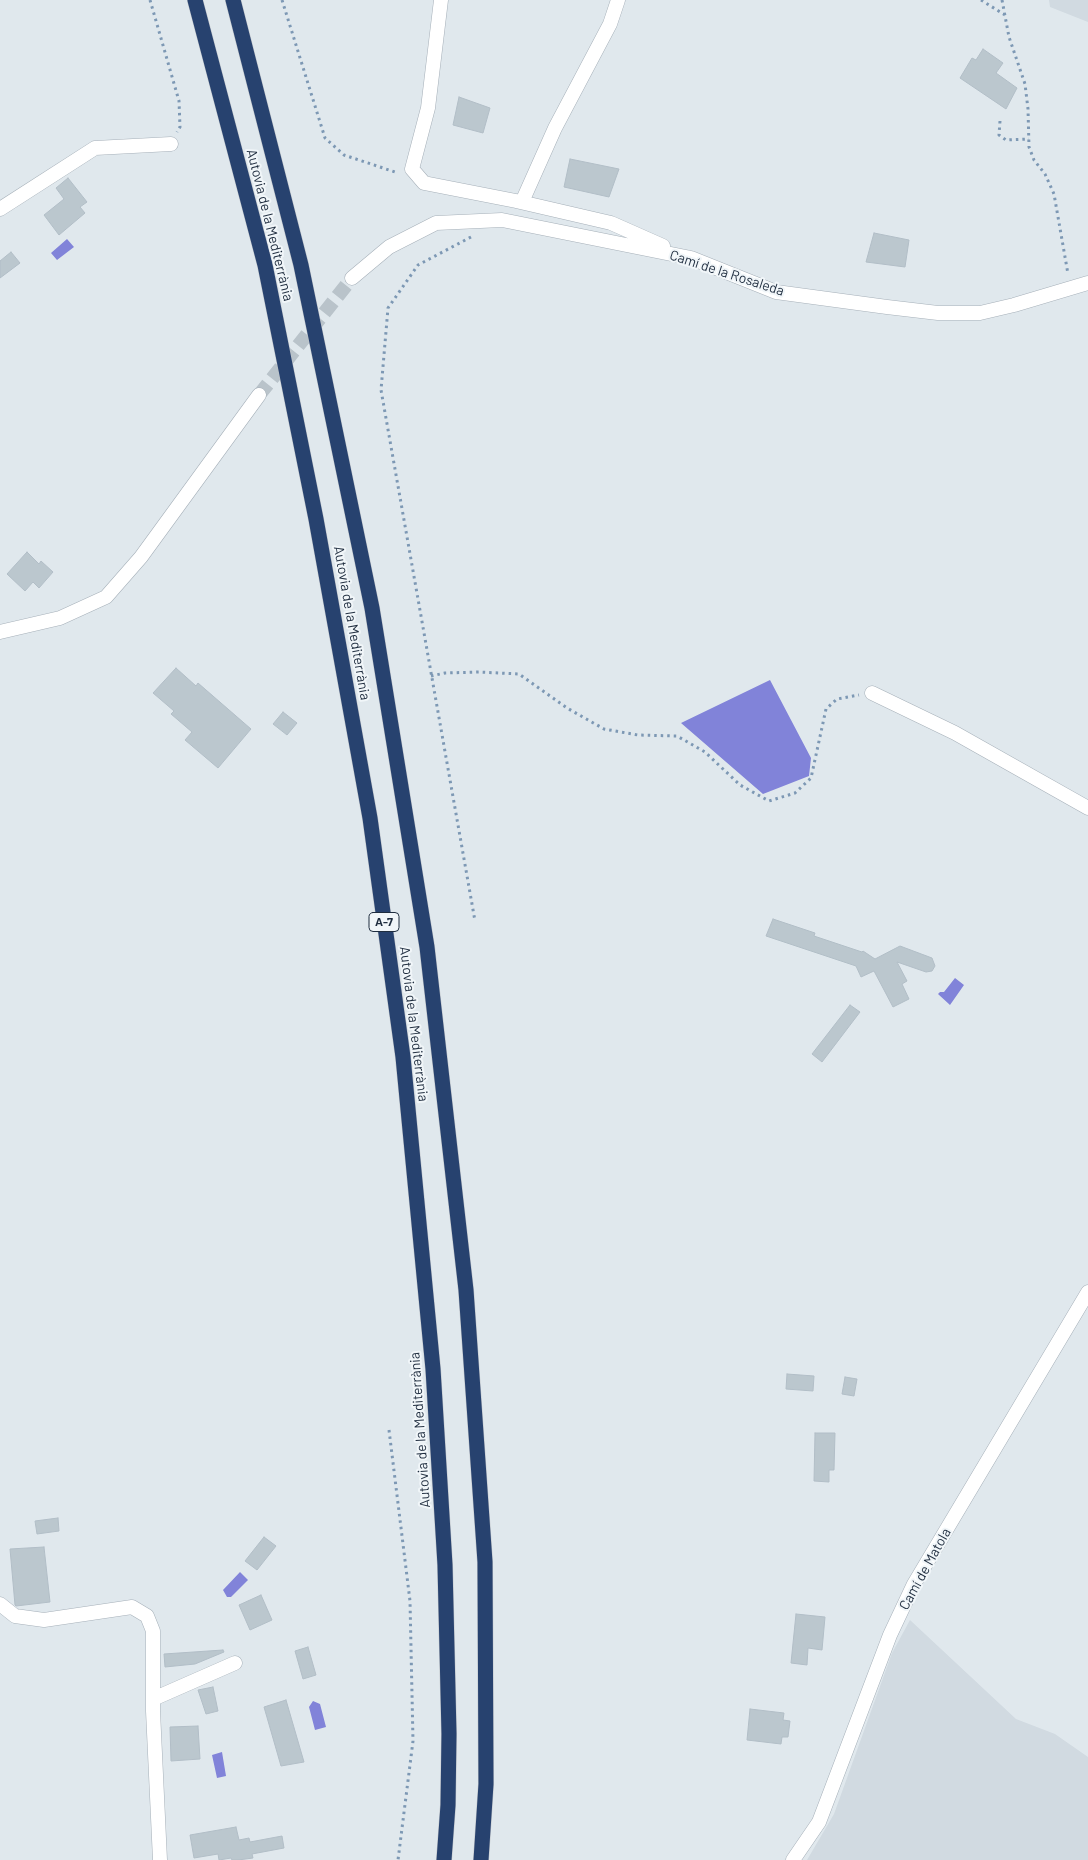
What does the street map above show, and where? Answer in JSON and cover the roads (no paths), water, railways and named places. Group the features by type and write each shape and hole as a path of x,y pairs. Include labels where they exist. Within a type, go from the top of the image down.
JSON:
{"highway":[{"name":"Autovia de la Mediterrània","path":"195,0 265,265 307,473 370,818 403,1057 433,1369 445,1565 449,1734 448,1805 444,1860"},
{"name":"Autovia de la Mediterrània","path":"233,0 302,265 372,608 427,947 466,1290 485,1562 486,1784 481,1860"}],"street":[{"path":"441,0 428,108 412,169 424,183 522,202 611,223 691,258"},
{"path":"522,202 555,128 610,24 618,0"},
{"path":"0,209 95,148 171,144"},
{"name":"Camí de la Rosaleda","path":"352,278 389,247 436,222 502,220 691,258 776,292 938,313 980,313 1088,283"},
{"path":"0,632 60,618 106,597 141,557 259,395"},
{"path":"872,693 955,733 1088,808"},
{"name":"Camí de Matola","path":"793,1860 822,1814 890,1634 914,1584 1088,1292"},
{"path":"0,1604 15,1616 44,1620 132,1607 147,1616 153,1631 153,1699 160,1860"},
{"path":"153,1699 235,1662"}],"water":[{"path":"67,239 74,247 57,260 51,253"},
{"path":"770,680 811,758 809,776 763,794 681,723"},
{"path":"955,978 964,985 950,1005 938,994 944,992"},
{"path":"240,1572 248,1580 231,1597 227,1597 223,1590"},
{"path":"313,1701 320,1704 326,1727 315,1730 309,1707"},
{"path":"222,1752 226,1776 217,1778 212,1755"}],"tunnel":[{"path":"259,395 352,278"}]}
